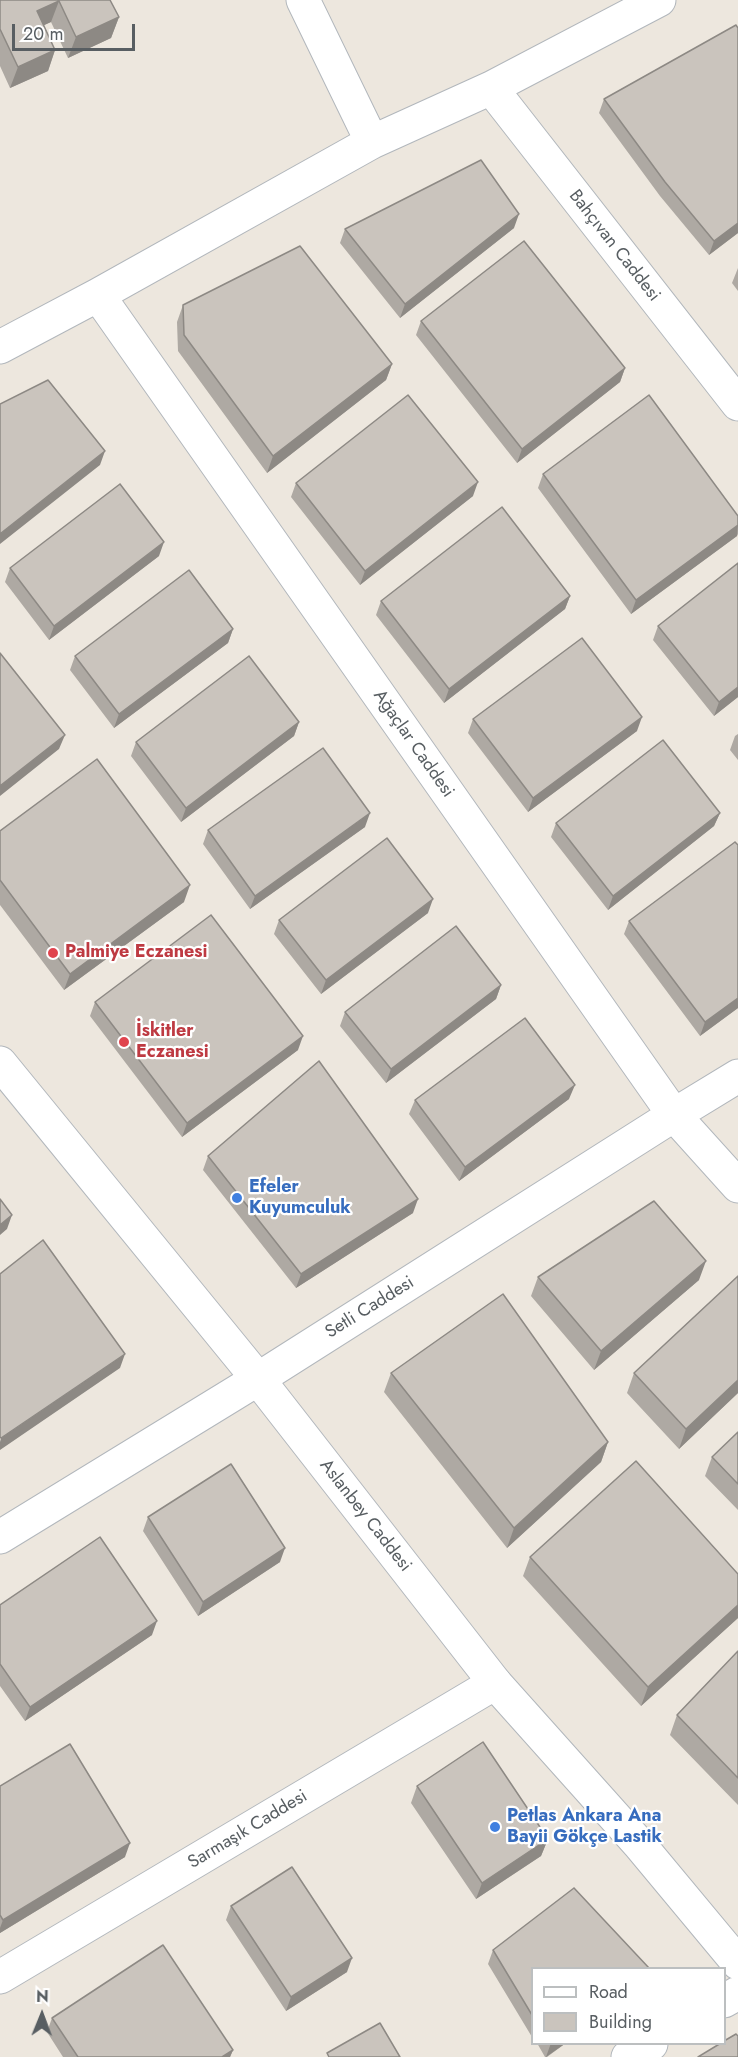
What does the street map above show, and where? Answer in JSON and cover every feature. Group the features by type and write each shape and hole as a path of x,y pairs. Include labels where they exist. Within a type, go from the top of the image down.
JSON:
{"street":[{"path":"303,0 372,142"},
{"path":"0,347 372,142 491,88 659,0"},
{"name":"Bahçıvan Caddesi","path":"491,88 738,404"},
{"name":"Ağaçlar Caddesi","path":"98,295 674,1115 738,1186"},
{"name":"Aslanbey Caddesi","path":"0,1063 258,1379 495,1683 639,1844 738,1963"},
{"name":"Setli Caddesi","path":"0,1537 258,1379 738,1076"},
{"name":"Sarmaşık Caddesi","path":"0,1977 495,1683"},
{"path":"628,2057 648,2045"}],"building":[{"path":"0,0 110,0 119,17 76,37 59,1 37,11 55,50 18,67 0,29"},
{"path":"736,25 738,28 738,223 714,241 665,182 604,99"},
{"path":"481,160 519,214 405,304 345,229"},
{"path":"524,241 625,368 522,449 421,321"},
{"path":"300,246 392,364 273,456 184,335 183,305"},
{"path":"48,380 105,451 0,534 0,404"},
{"path":"408,395 478,482 365,571 296,483"},
{"path":"649,395 738,516 738,525 636,600 543,474"},
{"path":"120,484 164,542 54,626 10,568"},
{"path":"502,507 570,596 449,689 381,601"},
{"path":"738,563 738,687 719,702 658,626"},
{"path":"189,570 233,629 119,714 75,656"},
{"path":"582,638 642,717 533,798 473,719"},
{"path":"0,653 65,735 0,786"},
{"path":"249,656 299,722 186,808 136,742"},
{"path":"663,740 720,813 613,896 556,823"},
{"path":"323,748 370,813 255,896 208,830"},
{"path":"97,759 190,885 70,974 0,880 0,831"},
{"path":"387,838 433,899 326,980 279,920"},
{"path":"735,842 738,845 738,998 705,1022 629,921"},
{"path":"211,915 303,1036 187,1123 95,1002"},
{"path":"456,926 501,985 391,1069 345,1012"},
{"path":"525,1018 575,1085 465,1167 415,1100"},
{"path":"319,1061 418,1199 301,1274 208,1156"},
{"path":"0,1199 12,1215 0,1225"},
{"path":"654,1201 706,1261 601,1351 538,1277"},
{"path":"43,1240 125,1354 1,1438 0,1274"},
{"path":"738,1276 738,1380 686,1429 634,1373"},
{"path":"503,1294 608,1442 514,1528 391,1373"},
{"path":"738,1432 738,1484 712,1457"},
{"path":"636,1461 738,1574 738,1605 648,1687 530,1557"},
{"path":"231,1464 285,1548 203,1602 148,1517"},
{"path":"100,1537 157,1621 30,1707 0,1664 0,1605"},
{"path":"738,1651 738,1778 677,1715"},
{"path":"483,1742 548,1839 482,1883 417,1786"},
{"path":"70,1744 130,1843 3,1920 0,1915 0,1786"},
{"path":"292,1867 352,1958 291,1997 231,1906"},
{"path":"574,1888 648,1967 531,1967 531,2013 493,1950"},
{"path":"163,1945 233,2050 222,2057 78,2057 52,2018"},
{"path":"380,2023 400,2057 329,2057 327,2053"},
{"path":"736,2034 738,2036 738,2057 698,2057 718,2045 726,2045 726,2040"}],"place":[{"name":"Palmiye Eczanesi","path":"53,953"},
{"name":"İskitler Eczanesi","path":"124,1042"},
{"name":"Efeler Kuyumculuk","path":"237,1198"},
{"name":"Petlas Ankara Ana Bayii Gökçe Lastik","path":"495,1827"}]}
